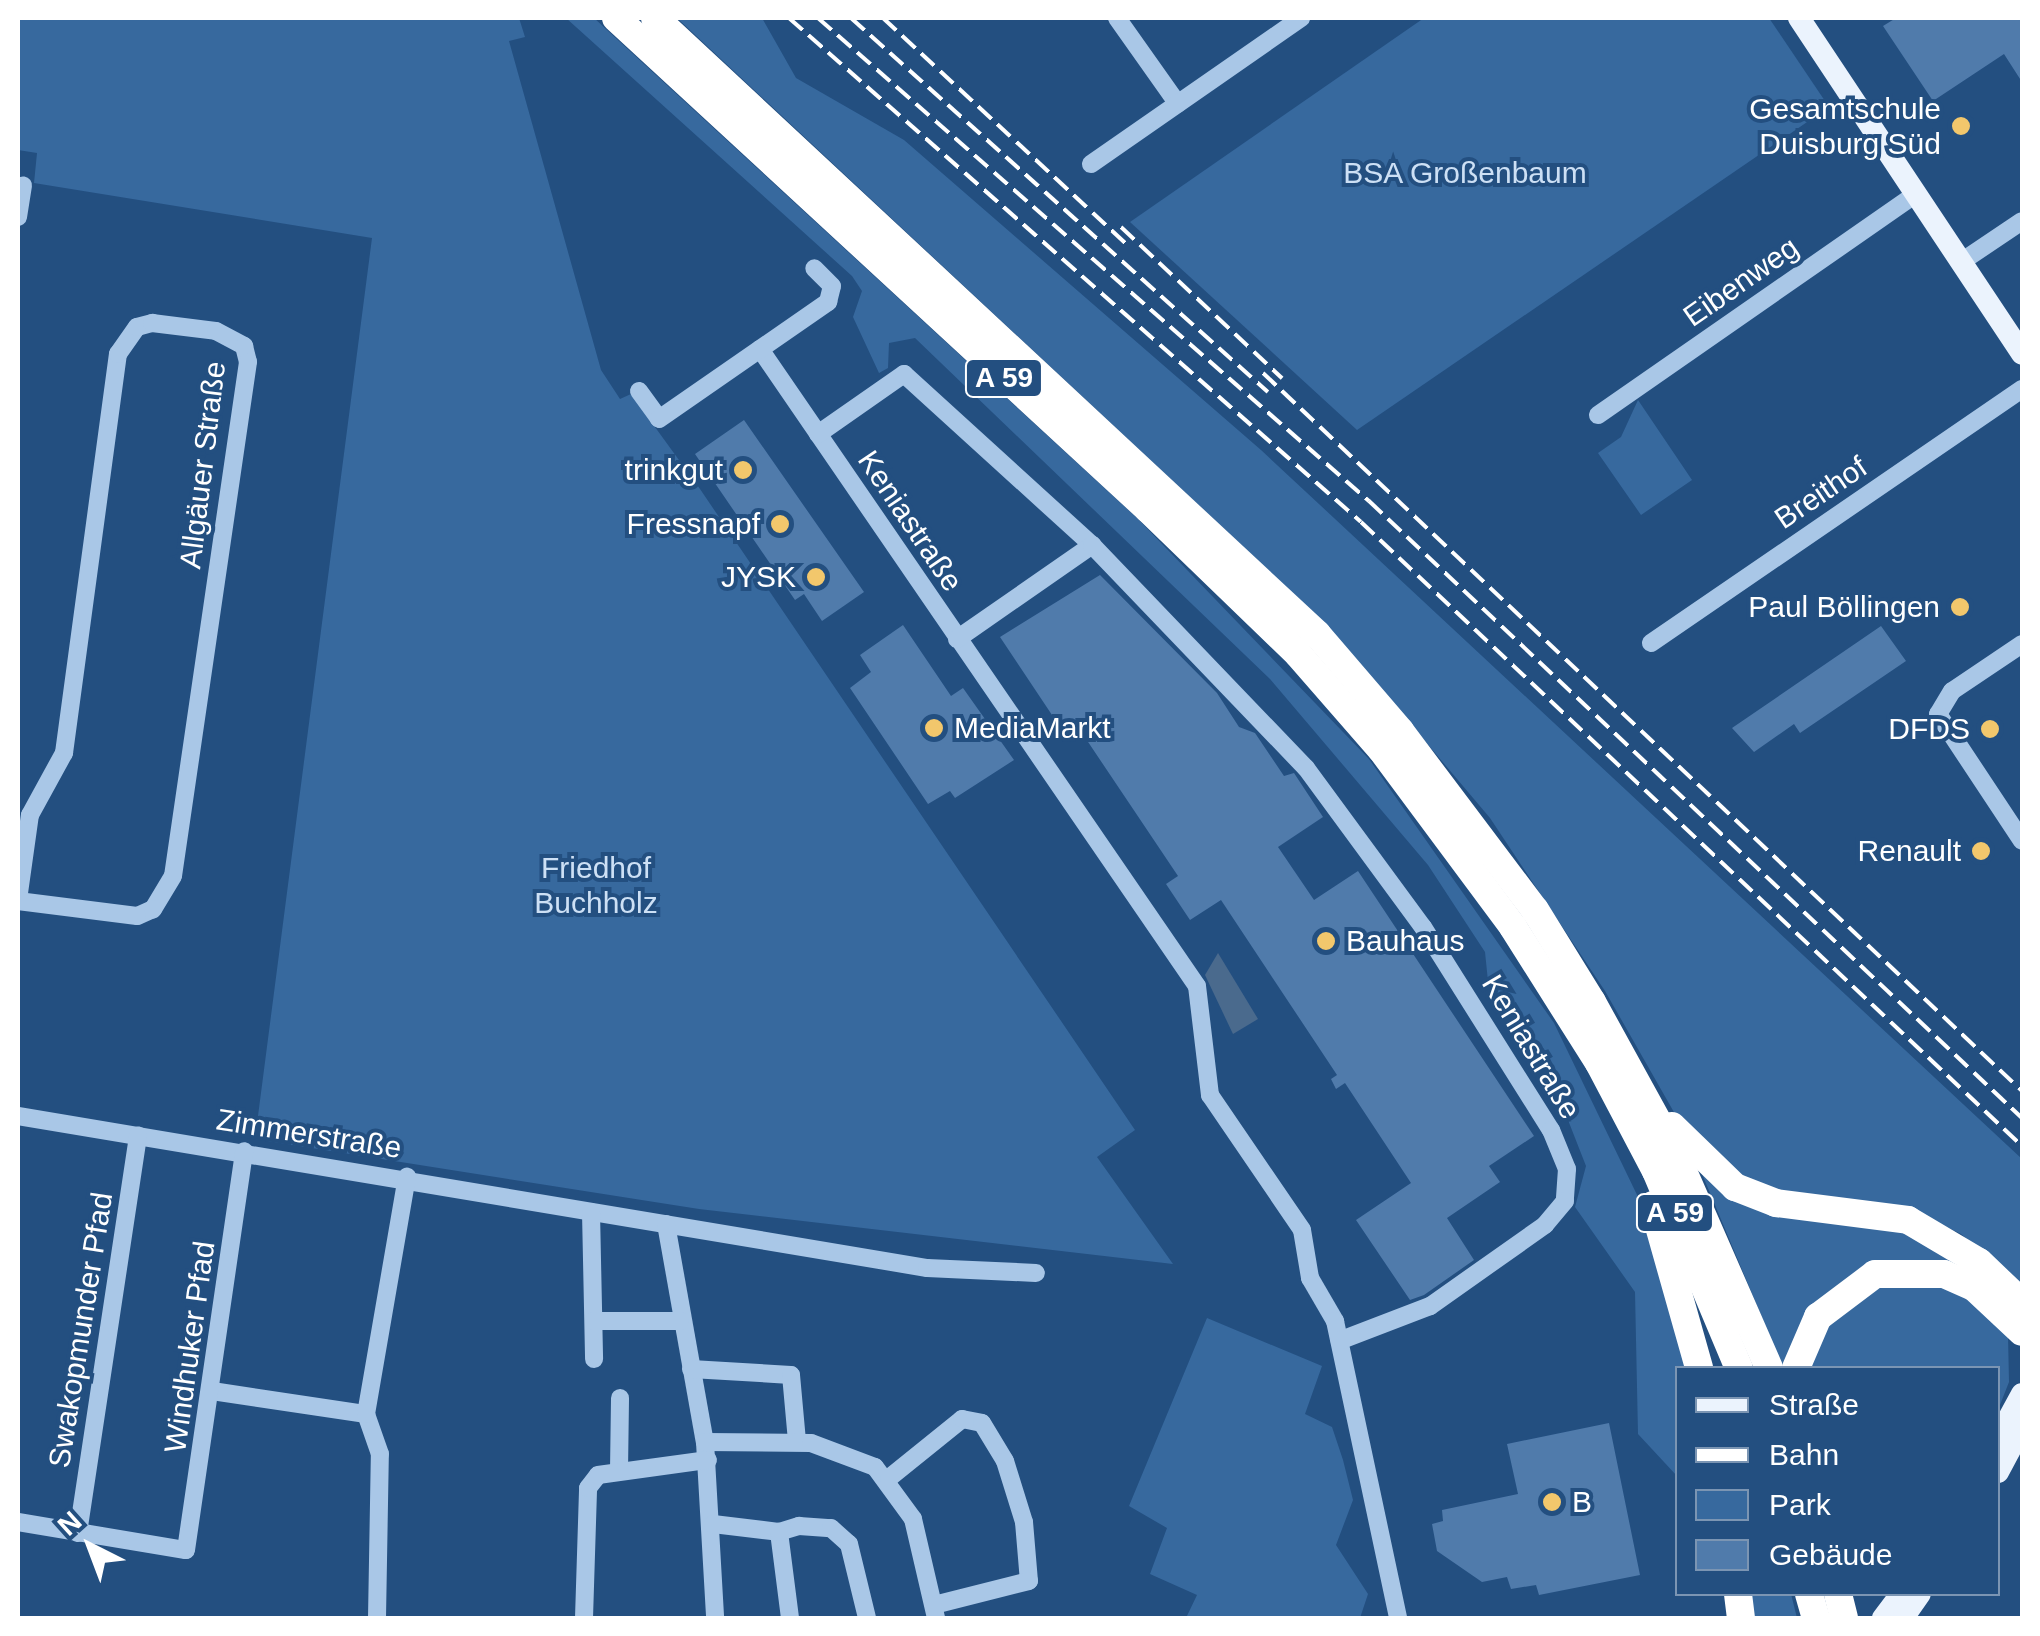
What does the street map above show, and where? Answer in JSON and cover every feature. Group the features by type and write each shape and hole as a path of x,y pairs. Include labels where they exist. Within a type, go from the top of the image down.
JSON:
{"highway":[{"name":"A 59","path":"616,18 1298,654 1455,844 1600,1064 1656,1171 1738,1366"},
{"name":"A 59","path":"655,18 1317,634 1535,910 1648,1100 1768,1366"},
{"path":"1600,1064 1661,1228 1698,1366"},
{"path":"1648,1100 1735,1187 1776,1203 1908,1220 1955,1244 2017,1295"},
{"path":"1797,1366 1818,1317 1875,1274 1944,1274 1975,1288 2022,1332"}],"main road":[{"path":"1799,18 2022,354"},
{"path":"2000,1467 2015,1432 2022,1394"},
{"path":"1884,1618 1899,1596"},
{"path":"1902,1618 1918,1596"}],"street":[{"path":"1117,18 1178,104"},
{"path":"1091,164 1300,18"},
{"path":"18,217 22,185"},
{"name":"Eibenweg","path":"1598,414 1916,195"},
{"path":"1960,262 2022,220"},
{"path":"639,391 658,419 833,298 814,268"},
{"name":"Allgäuer Straße","path":"152,322 216,331 244,346 248,362 173,876 152,909 138,916 18,901 30,815 64,753 118,354 137,327 152,322"},
{"name":"Keniastraße","path":"760,348 1197,986 1210,1095 1302,1230 1310,1278 1340,1341 1398,1618"},
{"name":"Keniastraße","path":"818,434 904,374 1092,545 1306,768 1424,926 1524,1083 1568,1169 1565,1201 1545,1225 1430,1306 1340,1341"},
{"name":"Breithof","path":"1651,643 2022,389"},
{"name":"Keniastraße","path":"957,640 1092,545"},
{"path":"2022,644 1952,691 1938,714 2022,842"},
{"name":"Zimmerstraße","path":"18,1116 406,1177 927,1268 1036,1274"},
{"name":"Swakopmunder Pfad","path":"78,1533 138,1135"},
{"name":"Windhuker Pfad","path":"78,1533 186,1550 244,1151"},
{"path":"377,1618 380,1454 366,1414 406,1177"},
{"path":"591,1212 594,1359"},
{"path":"666,1224 680,1321 707,1451 714,1524 715,1618"},
{"path":"594,1321 680,1321"},
{"path":"691,1369 791,1375 797,1441"},
{"path":"212,1391 366,1414"},
{"path":"619,1471 620,1398"},
{"path":"584,1618 588,1488 619,1471 707,1451 797,1441 845,1452 889,1478 913,1519 935,1612 1029,1581 1024,1522 1005,1461 982,1423 962,1418 889,1478"},
{"path":"18,1522 78,1533"},
{"path":"714,1524 779,1532 831,1528 849,1544 867,1618"},
{"path":"779,1532 790,1618"}],"green space":[{"name":"Friedhof Buchholz","path":"18,18 519,18 525,37 509,41 601,370 620,399 631,394 700,489 1135,1130 1097,1157 1173,1264 699,1209 255,1139 372,238 34,183 37,153 18,150"},
{"path":"566,18 594,18 1138,519 1369,759 1554,1023 1653,1228 1691,1366 1675,1366 1675,1474 1638,1434 1635,1292 1575,1207 1586,1166 1568,1120 1489,991 1485,952 1428,865 1270,679 915,338 889,343 888,368 879,373 853,317 862,291 852,276"},
{"path":"677,18 762,18 796,78 904,140 1261,450 2022,1159 2022,1287 1961,1234 1912,1210 1777,1196 1739,1180 1675,1114 1605,991 1490,818 1326,624"},
{"name":"BSA Großenbaum","path":"1424,18 1769,18 1829,107 1357,430 1130,222"},
{"path":"1638,400 1692,480 1641,515 1598,453 1621,437"},
{"path":"1700,1169 1873,1219 1973,1266 1914,1260 1873,1267 1782,1366"},
{"path":"1916,1279 1967,1295 2008,1335 2009,1382 2000,1405 2000,1366 1804,1366 1809,1344 1858,1289"},
{"path":"1207,1318 1322,1366 1305,1414 1332,1427 1343,1460 1353,1500 1336,1545 1368,1594 1360,1618 1186,1618 1197,1595 1150,1574 1167,1528 1129,1506"},
{"path":"1749,1596 1792,1596 1797,1618 1753,1618"}],"shaded area":[{"path":"1218,953 1258,1019 1233,1034 1205,975"}],"building":[{"name":"Gesamtschule Duisburg Süd","path":"1896,18 2022,18 2022,82 2004,54 1933,101 1883,26"},
{"path":"744,420 864,592 822,621 804,594 795,600 695,454"},
{"name":"Bauhaus","path":"1100,575 1217,693 1239,727 1255,733 1284,776 1294,773 1323,817 1278,847 1314,900 1358,871 1534,1136 1489,1166 1500,1182 1447,1218 1474,1260 1424,1295 1410,1300 1356,1220 1411,1183 1345,1083 1336,1089 1331,1079 1337,1075 1221,900 1190,920 1166,884 1178,876 1076,724 1064,733 1000,637"},
{"name":"MediaMarkt","path":"903,625 951,696 963,688 1014,760 955,798 950,791 928,804 850,688 871,672 860,655"},
{"path":"1881,626 1906,661 1800,733 1794,724 1754,752 1732,728"},
{"name":"B","path":"1609,1423 1640,1575 1539,1595 1536,1585 1511,1589 1507,1577 1482,1582 1437,1551 1432,1524 1443,1521 1442,1510 1518,1494 1507,1444"}],"railway":[{"path":"789,18 1361,522 2022,1146"},
{"path":"818,18 1369,501 2022,1118"},
{"path":"851,18 1268,392"},
{"path":"883,18 1128,246"},
{"path":"1121,227 1282,378"},
{"path":"1263,373 2022,1091"}],"place":[{"name":"Gesamtschule Duisburg Süd","path":"1961,126"},
{"name":"trinkgut","path":"743,470"},
{"name":"Fressnapf","path":"780,524"},
{"name":"JYSK","path":"816,577"},
{"name":"Paul Böllingen","path":"1960,607"},
{"name":"MediaMarkt","path":"934,728"},
{"name":"DFDS","path":"1990,729"},
{"name":"Renault","path":"1981,851"},
{"name":"Bauhaus","path":"1326,941"},
{"name":"B","path":"1552,1502"}]}
